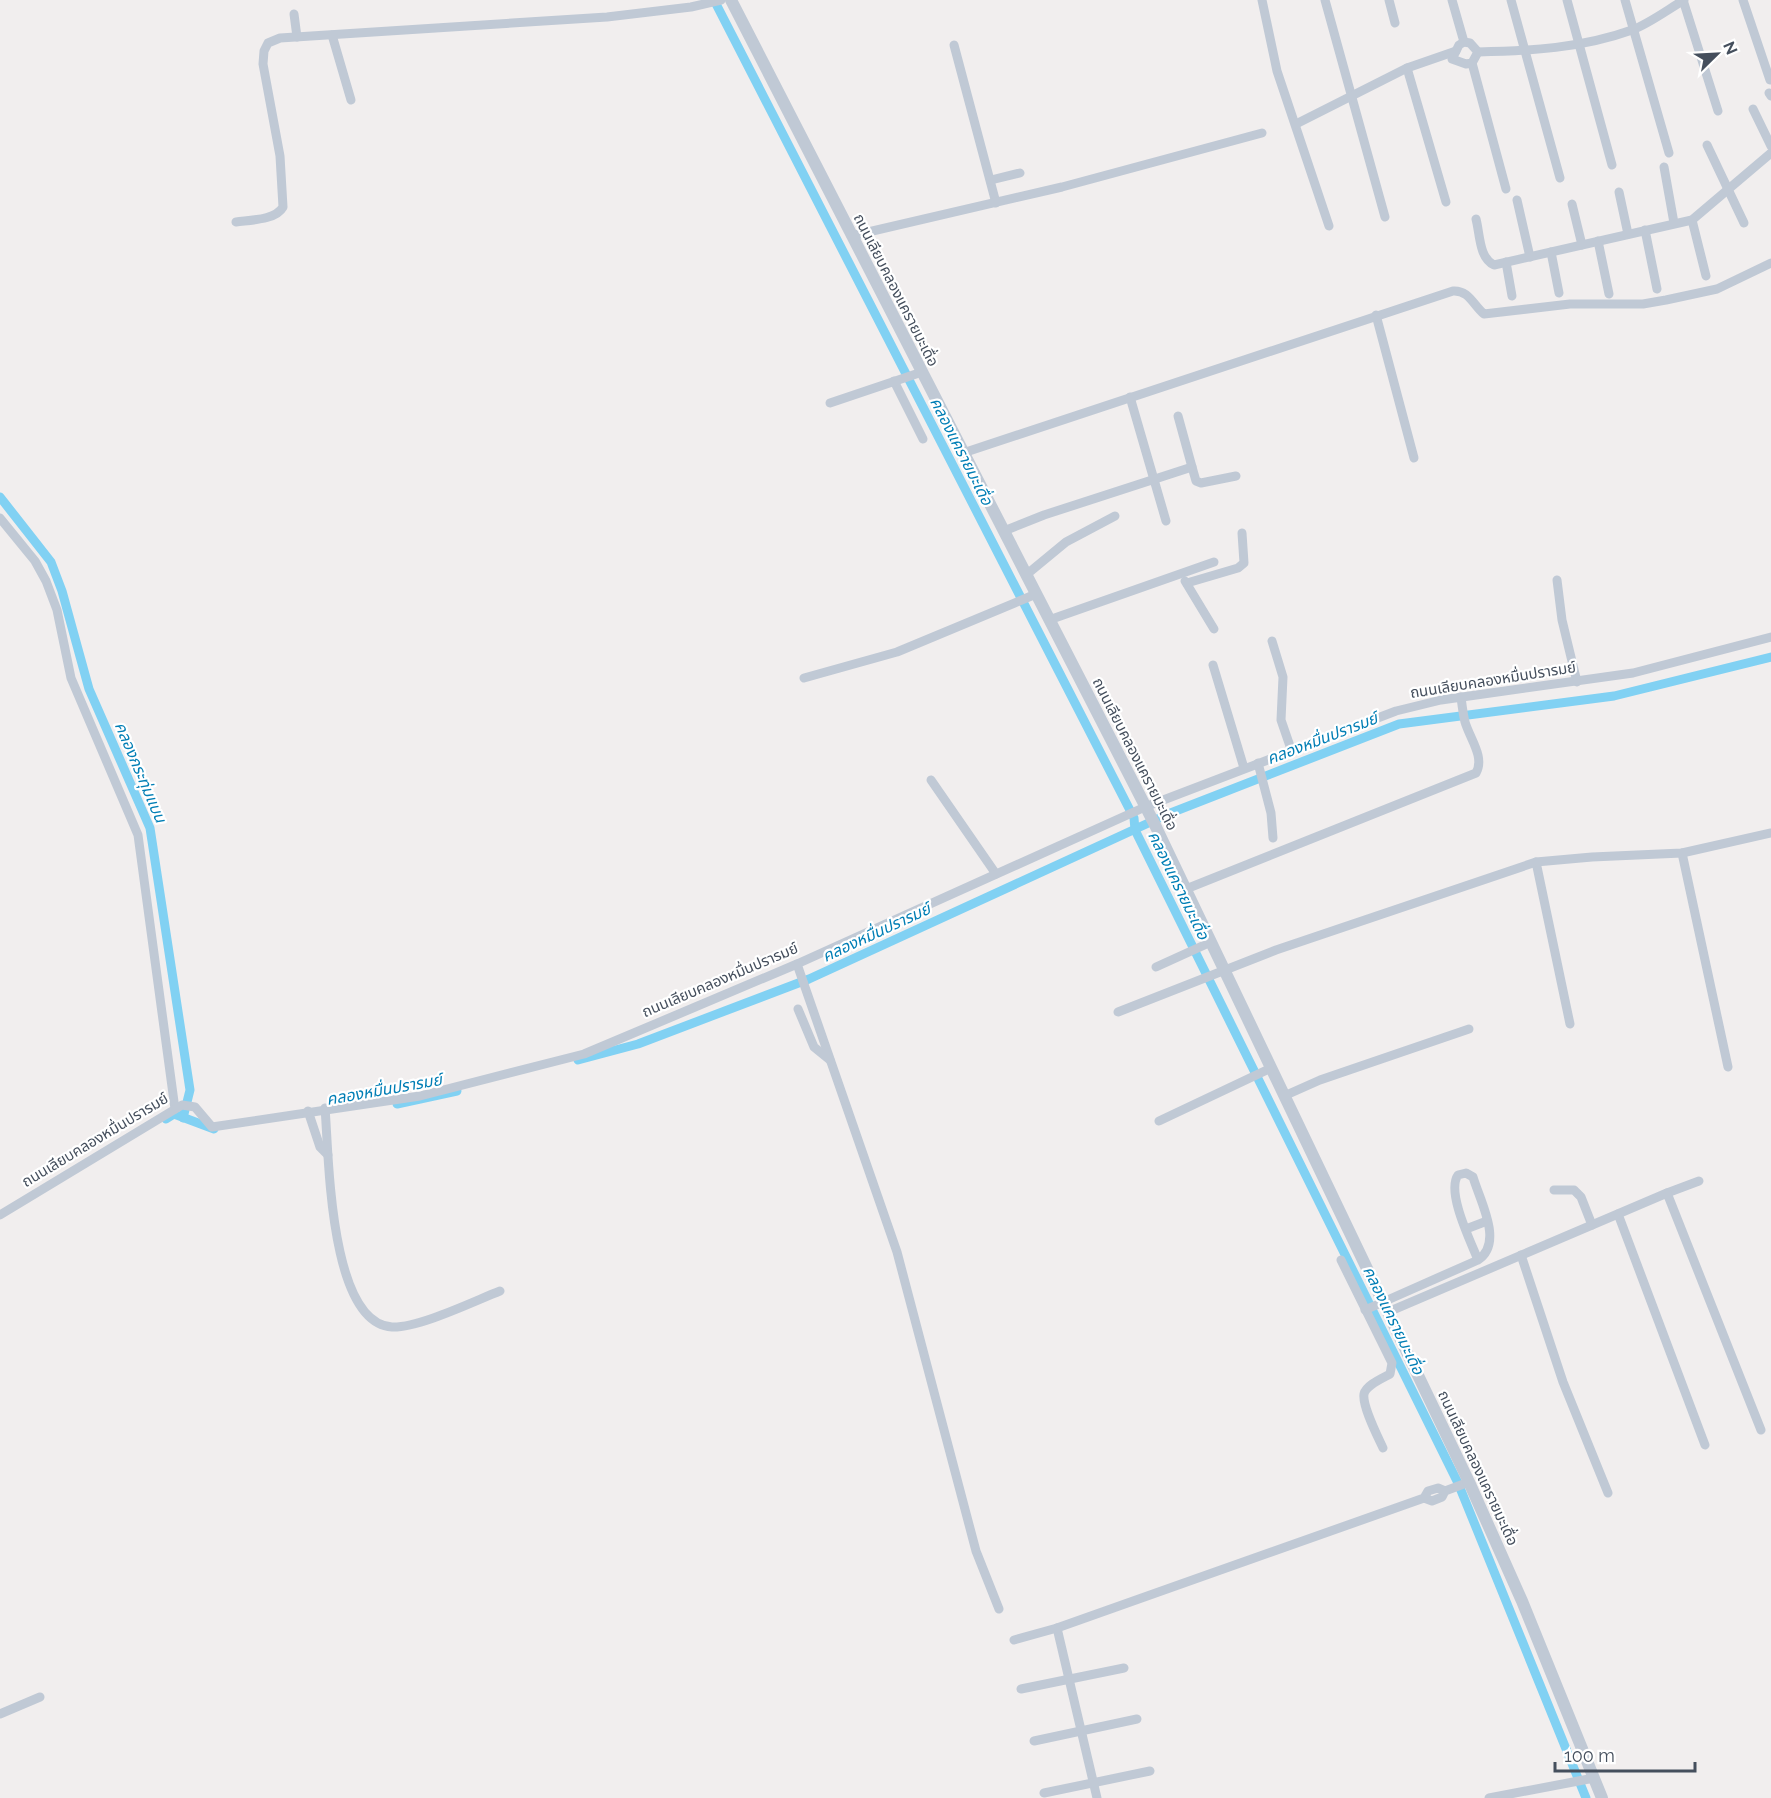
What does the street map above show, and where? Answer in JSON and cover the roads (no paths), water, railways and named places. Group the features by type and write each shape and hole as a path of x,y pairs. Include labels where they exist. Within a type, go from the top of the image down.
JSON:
{"street":[{"name":"ถนนเลียบคลองแครายมะเดื่อ","path":"731,0 851,236 907,376 963,453 1026,575 1027,597 1049,620 1186,889 1203,946 1215,972 1267,1070 1284,1096 1377,1306 1522,1601 1584,1780 1602,1798"},
{"path":"1262,0 1277,72 1329,226"},
{"path":"1325,0 1385,217"},
{"path":"1389,0 1395,22"},
{"path":"1452,0 1464,42"},
{"path":"1511,0 1560,178"},
{"path":"1567,0 1612,165"},
{"path":"1625,0 1669,153"},
{"path":"1464,42 1470,43 1478,52 1525,51 1579,44 1633,29 1683,0 1718,111"},
{"path":"1743,0 1770,80"},
{"path":"236,222 274,215 280,213 283,207 280,156 263,64 264,51 268,43 280,38 608,17 717,1"},
{"path":"294,14 297,37"},
{"path":"332,35 351,100"},
{"path":"1464,42 1452,59 1466,64 1472,63"},
{"path":"954,45 996,203"},
{"path":"1296,124 1351,94 1407,68 1456,51"},
{"path":"1478,52 1472,63 1506,189"},
{"path":"1407,68 1446,202"},
{"path":"1753,109 1771,146"},
{"path":"851,236 996,203 1262,133"},
{"path":"1707,145 1744,224"},
{"path":"1476,219 1484,256 1488,262 1494,265 1530,257 1692,220 1771,153"},
{"path":"1664,166 1674,224"},
{"path":"991,180 1020,173"},
{"path":"1618,192 1628,234"},
{"path":"1517,200 1530,257"},
{"path":"1572,204 1582,245"},
{"path":"1692,220 1706,276"},
{"path":"1645,230 1657,289"},
{"path":"1598,241 1609,294"},
{"path":"1551,252 1559,293"},
{"path":"1506,262 1512,296"},
{"path":"963,453 1376,315 1461,290 1484,314 1570,304 1642,304 1717,289 1771,263"},
{"path":"1376,315 1414,458"},
{"path":"830,403 907,376 923,439"},
{"path":"1130,397 1166,521"},
{"path":"1178,416 1196,481 1201,483 1236,476"},
{"path":"1004,531 1192,467"},
{"path":"1026,575 1066,542 1115,516"},
{"path":"0,518 34,561 46,581 57,610 71,678 138,835 182,1106"},
{"path":"1187,583 1238,568 1244,563 1242,533"},
{"path":"1049,620 1214,562"},
{"path":"1179,575 1187,583 1214,628"},
{"path":"1557,580 1562,620 1577,682"},
{"path":"804,678 897,652 1027,597"},
{"name":"ถนนเลียบคลองหมื่นปรารมย์","path":"0,1215 182,1106 195,1107 208,1124 216,1128 309,1114 325,1115 420,1096 584,1054 800,972 996,874 1127,815 1147,815 1244,768 1396,711 1420,704 1633,673 1771,637"},
{"path":"1272,641 1283,677 1281,720 1291,749"},
{"path":"1214,665 1244,768"},
{"path":"1186,889 1476,774 1480,766 1479,758 1464,720 1461,698"},
{"path":"1258,763 1263,778 1273,838"},
{"path":"931,780 996,874"},
{"path":"1118,1012 1215,972 1536,862 1592,857 1682,854 1771,833"},
{"path":"1682,854 1728,1067"},
{"path":"1536,862 1570,1024"},
{"path":"1156,967 1203,946"},
{"path":"800,972 897,1252 976,1551 999,1609"},
{"path":"798,1009 814,1047 830,1060"},
{"path":"1284,1096 1320,1080 1469,1029"},
{"path":"1158,1121 1267,1070"},
{"path":"309,1114 321,1147 328,1155"},
{"path":"325,1115 333,1212 345,1273 351,1288 375,1323 404,1326 500,1291"},
{"path":"1377,1306 1478,1260 1487,1254 1491,1243 1486,1221 1473,1177 1466,1173 1458,1175 1454,1180 1455,1199 1478,1260"},
{"path":"1377,1306 1521,1256 1699,1181"},
{"path":"1554,1190 1574,1190 1581,1197 1592,1225"},
{"path":"1667,1193 1761,1430"},
{"path":"1618,1214 1705,1445"},
{"path":"1466,1229 1486,1221"},
{"path":"1521,1256 1563,1382 1608,1492"},
{"path":"1341,1260 1377,1306 1393,1369 1364,1394 1365,1404 1383,1448"},
{"path":"1014,1640 1057,1628 1424,1498 1428,1491 1438,1488 1445,1491 1464,1484"},
{"path":"1057,1628 1097,1798"},
{"path":"1021,1689 1124,1668"},
{"path":"0,1714 40,1697"},
{"path":"1034,1741 1137,1719"},
{"path":"1044,1793 1150,1771"},
{"path":"1489,1798 1584,1780"}],"waterway":[{"name":"คลองแครายมะเดื่อ","path":"714,0 1134,818 1135,830 1458,1483 1586,1798"},
{"name":"คลองกระทุ่มแบน","path":"0,497 51,562 62,591 89,689 150,828 190,1090 183,1118"},
{"name":"คลองหมื่นปรารมย์","path":"578,1060 638,1044 809,979 1168,814 1399,724 1614,696 1771,657"},
{"name":"คลองหมื่นปรารมย์","path":"397,1104 457,1091"},
{"name":"คลองหมื่นปรารมย์","path":"166,1119 174,1114 214,1129"}]}
